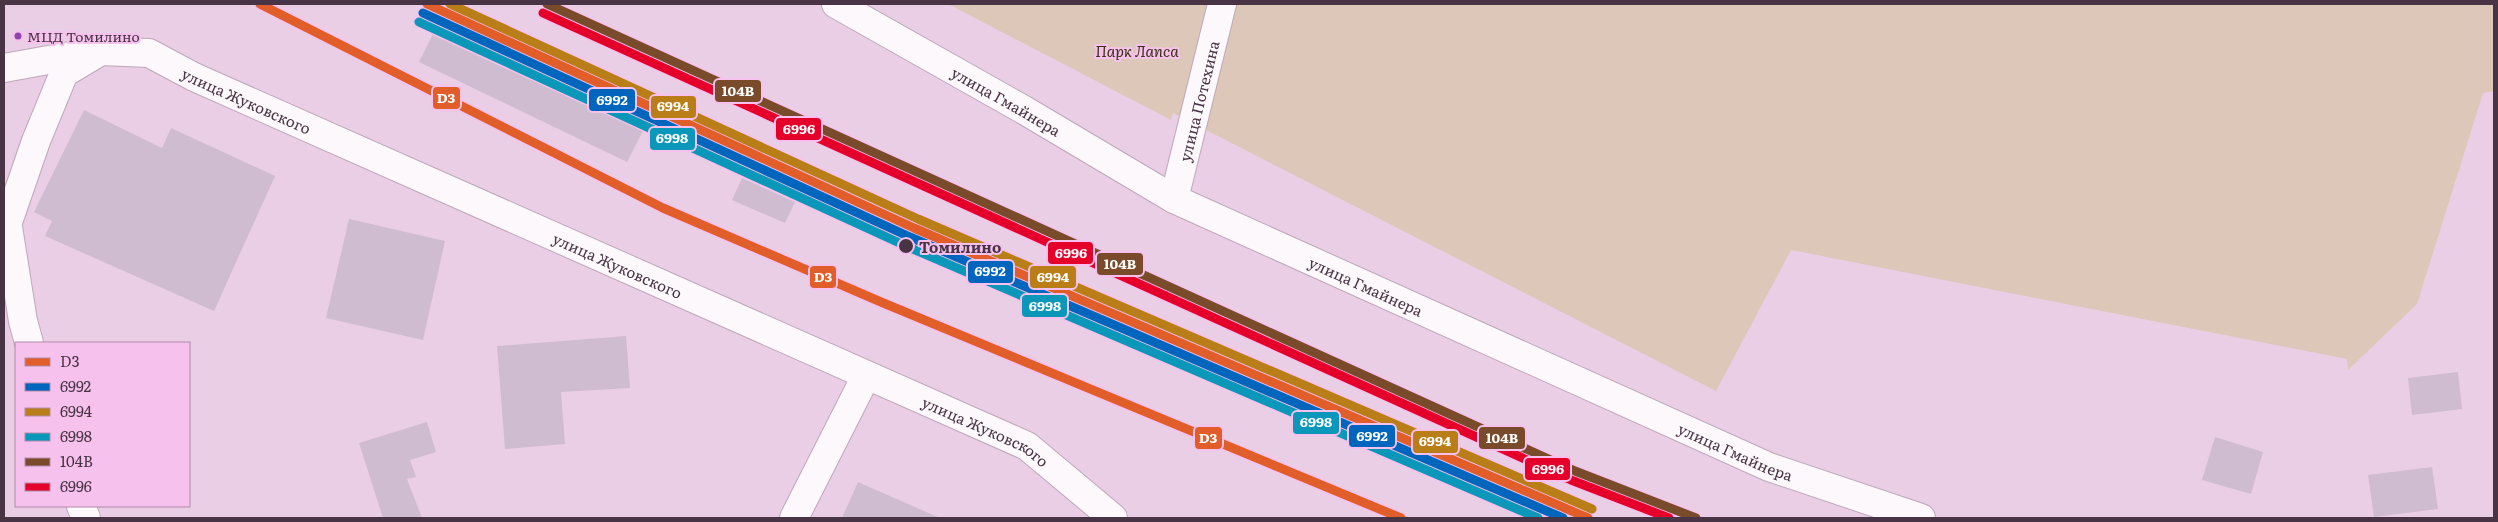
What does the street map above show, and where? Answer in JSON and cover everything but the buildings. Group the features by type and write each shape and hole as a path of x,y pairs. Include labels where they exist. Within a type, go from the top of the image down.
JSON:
{"street":[{"name":"улица Гмайнера","path":"836,4 1024,110 1174,198 1769,467 1921,518"},
{"name":"улица Потехина","path":"1174,198 1222,4"},
{"name":"улица Жуковского","path":"4,68 101,51 149,53 194,77 1027,446 1113,518"},
{"path":"30,342 23,322 5,213 64,74 101,51"},
{"path":"794,518 866,376"}],"green space":[{"name":"Парк Лапса","path":"948,4 2494,4 2494,91 2483,93 2417,304 2348,370 2347,359 1791,250 1716,391 1173,113 1171,120"}],"transit line":[{"name":"D3","path":"260,4 663,208 881,302 1401,518"},
{"name":"D3","path":"427,4 914,228 1588,518"},
{"name":"6994","path":"450,4 918,219 1592,509"},
{"name":"104В","path":"547,4 1575,471 1696,518"},
{"name":"6992","path":"423,13 910,237 1563,518"},
{"name":"6996","path":"543,13 1571,480 1669,518"},
{"name":"6998","path":"419,22 906,246 1538,518"}],"place":[{"name":"МЦД Томилино","path":"18,36"},
{"name":"Томилино","path":"906,246"}]}
